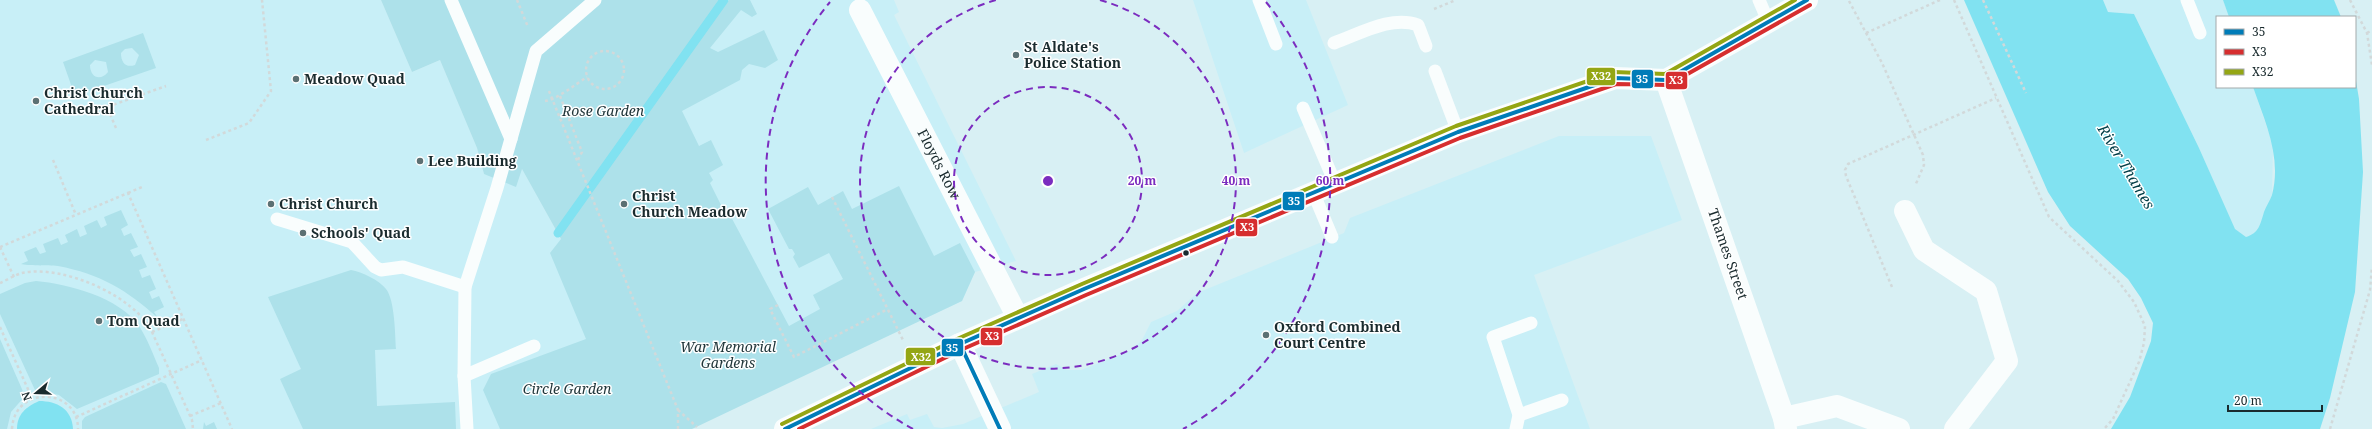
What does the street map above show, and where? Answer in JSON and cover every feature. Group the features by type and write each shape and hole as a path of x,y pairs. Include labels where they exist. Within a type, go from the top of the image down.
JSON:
{"street":[{"path":"785,429 960,344 1018,318 1458,132 1615,78 1666,80 1807,0"},
{"name":"Floyds Row","path":"860,10 1018,318"},
{"name":"Thames Street","path":"1666,80 1785,423"},
{"path":"1905,211 1924,250 1986,291 2007,361 1955,429"},
{"path":"960,344 1000,429"},
{"path":"1785,423 1837,406 1899,429"}],"lane":[{"path":"451,0 511,138"},
{"path":"467,429 464,376 465,287 536,51 595,0"},
{"path":"1259,0 1276,44"},
{"path":"1759,0 1768,21"},
{"path":"2188,0 2200,33"},
{"path":"1334,43 1395,21 1408,21 1418,25 1426,46"},
{"path":"1435,71 1458,132"},
{"path":"1303,108 1335,183"},
{"path":"1313,192 1332,237"},
{"path":"278,219 352,242 375,267 381,270 403,267 465,287"},
{"path":"1516,429 1519,415 1492,337 1531,323"},
{"path":"464,376 534,346"},
{"path":"1519,415 1562,400"}],"path":[{"path":"206,140 249,123 271,91 262,0"},
{"path":"517,0 526,22"},
{"path":"1866,33 1940,0"},
{"path":"1954,0 2049,217 2118,281 2134,302 2145,326 2144,343 2139,362 2113,419 2104,429"},
{"path":"1983,0 2026,93"},
{"path":"2350,0 2367,33 2372,65"},
{"path":"1849,1 1866,33 1923,155 1924,165 1905,211"},
{"path":"2367,33 2372,30"},
{"path":"602,51 614,53 623,62 624,76 615,87 601,89 594,86 587,77 587,62 596,53 602,51"},
{"path":"587,77 564,91 560,96 553,100 678,410 678,429"},
{"path":"116,128 107,107 166,86"},
{"path":"560,96 582,152 577,162"},
{"path":"1892,287 1846,176 1845,170 1848,164 1996,98"},
{"path":"53,160 76,215"},
{"path":"14,277 0,247 142,187"},
{"path":"128,193 232,429"},
{"path":"832,197 903,340"},
{"path":"2331,429 2370,290 2372,267"},
{"path":"0,283 22,273 42,272 64,275 102,288 138,312 148,324 152,332 190,416 193,429"},
{"path":"778,305 770,309 794,357 888,309"},
{"path":"152,332 184,318"},
{"path":"0,327 32,398"},
{"path":"76,417 202,360"},
{"path":"12,429 16,413 22,405 32,398 52,397 62,401 76,417 78,429"},
{"path":"190,416 221,403"},
{"path":"678,410 697,427"}],"shaded area":[{"name":"Christ Church","path":"0,0 381,0 412,72 440,60 477,148 484,174 522,169 561,239 638,429 0,429"},
{"path":"729,0 894,0 899,12 894,15 1016,261 975,272 962,301 797,378 653,98"},
{"path":"1193,0 1306,0 1348,105 1244,153"},
{"path":"2103,0 2223,0 2229,16 2216,16 2216,88 2253,88 2273,145 2272,195 2260,228 2252,235 2246,237 2235,230 2199,148 2134,14 2108,12"},
{"path":"1559,136 1651,136 1682,220 1534,275 1590,429 871,429 907,414 910,420 927,414 934,427 942,428 963,424 1039,392 1032,374 1056,364 1067,370 1081,370 1132,350 1142,340 1151,322 1177,311 1197,293 1344,233 1350,218"}],"green space":[{"name":"Christ Church Meadow","path":"381,0 724,0 663,84 729,0 750,0 757,14 752,17 741,10 710,48 718,52 764,30 778,60 765,68 749,64 742,70 740,80 682,111 699,146 711,140 723,165 709,173 713,180 710,183 725,213 729,213 789,326 820,309 813,295 843,279 829,253 799,268 793,257 795,254 792,249 789,249 768,209 808,187 818,205 843,191 852,209 899,186 934,256 960,243 975,272 962,301 692,429 500,429 483,390 491,374 586,339 550,253 561,239 522,169 516,187 484,174 477,148 440,60 412,72"},
{"path":"143,33 156,68 75,96 63,62","holes":["132,48 139,55 135,65 129,66 123,62 121,53 125,49","95,60 106,62 108,72 102,77 96,77 90,69 90,65"]},
{"path":"121,210 128,225 121,229 124,236 131,233 138,247 130,250 134,257 141,254 147,267 139,270 142,278 150,275 156,289 149,292 152,299 159,296 164,307 154,312 158,318 124,291 100,279 73,269 58,266 21,264 28,261 24,252 36,247 40,254 46,252 43,244 58,238 61,245 68,242 65,235 77,229 80,237 87,234 84,226 97,220 101,228 107,225 104,217"},
{"path":"351,270 370,277 383,286 389,294 393,309 396,349 375,350 377,406 455,402 456,429 303,429 280,379 301,369 268,297"},
{"path":"36,281 63,285 77,289 106,300 119,307 130,316 142,331 159,368 159,374 77,409 59,395 35,390 0,314 0,294 25,283"},
{"path":"0,339 25,396 11,412 7,429 0,429"},
{"path":"161,382 166,384 186,429 82,429 82,421 85,417"},
{"path":"204,422 206,426 214,422 217,429 203,429"}],"water":[{"name":"River Thames","path":"1964,0 2103,0 2108,12 2134,14 2199,148 2235,229 2246,237 2254,233 2258,228 2272,195 2275,181 2274,153 2271,140 2253,88 2356,88 2356,81 2359,99 2363,172 2355,292 2330,398 2320,429 2111,429 2130,397 2151,341 2153,323 2141,298 2128,279 2070,226 2048,192"},
{"path":"2223,0 2334,0 2341,16 2229,16"},
{"path":"39,401 52,403 67,411 72,422 73,429 17,429 17,424 23,412"}],"waterway":[{"path":"558,233 724,0"}],"transit line":[{"name":"X32","path":"782,424 957,339 1082,284 1456,126 1614,72 1665,74 1795,0"},
{"name":"35","path":"785,429 960,344 1084,289 1458,132 1615,78 1666,80 1807,0"},
{"name":"X3","path":"799,429 963,349 1086,295 1460,138 1616,84 1668,85 1810,5"},
{"name":"35","path":"960,344 1000,429"}],"place":[{"name":"St Aldate's Police Station","path":"1016,55"},
{"name":"Meadow Quad","path":"296,79"},
{"name":"Christ Church Cathedral","path":"36,101"},
{"name":"Lee Building","path":"420,161"},
{"name":"Christ Church","path":"271,204"},
{"name":"Christ Church Meadow","path":"624,204"},
{"name":"Schools' Quad","path":"303,233"},
{"name":"Tom Quad","path":"99,321"},
{"name":"Oxford Combined Court Centre","path":"1266,335"}],"park label":[{"name":"Rose Garden","path":"603,111"},
{"name":"War Memorial Gardens","path":"728,356"},
{"name":"Circle Garden","path":"567,389"}]}
